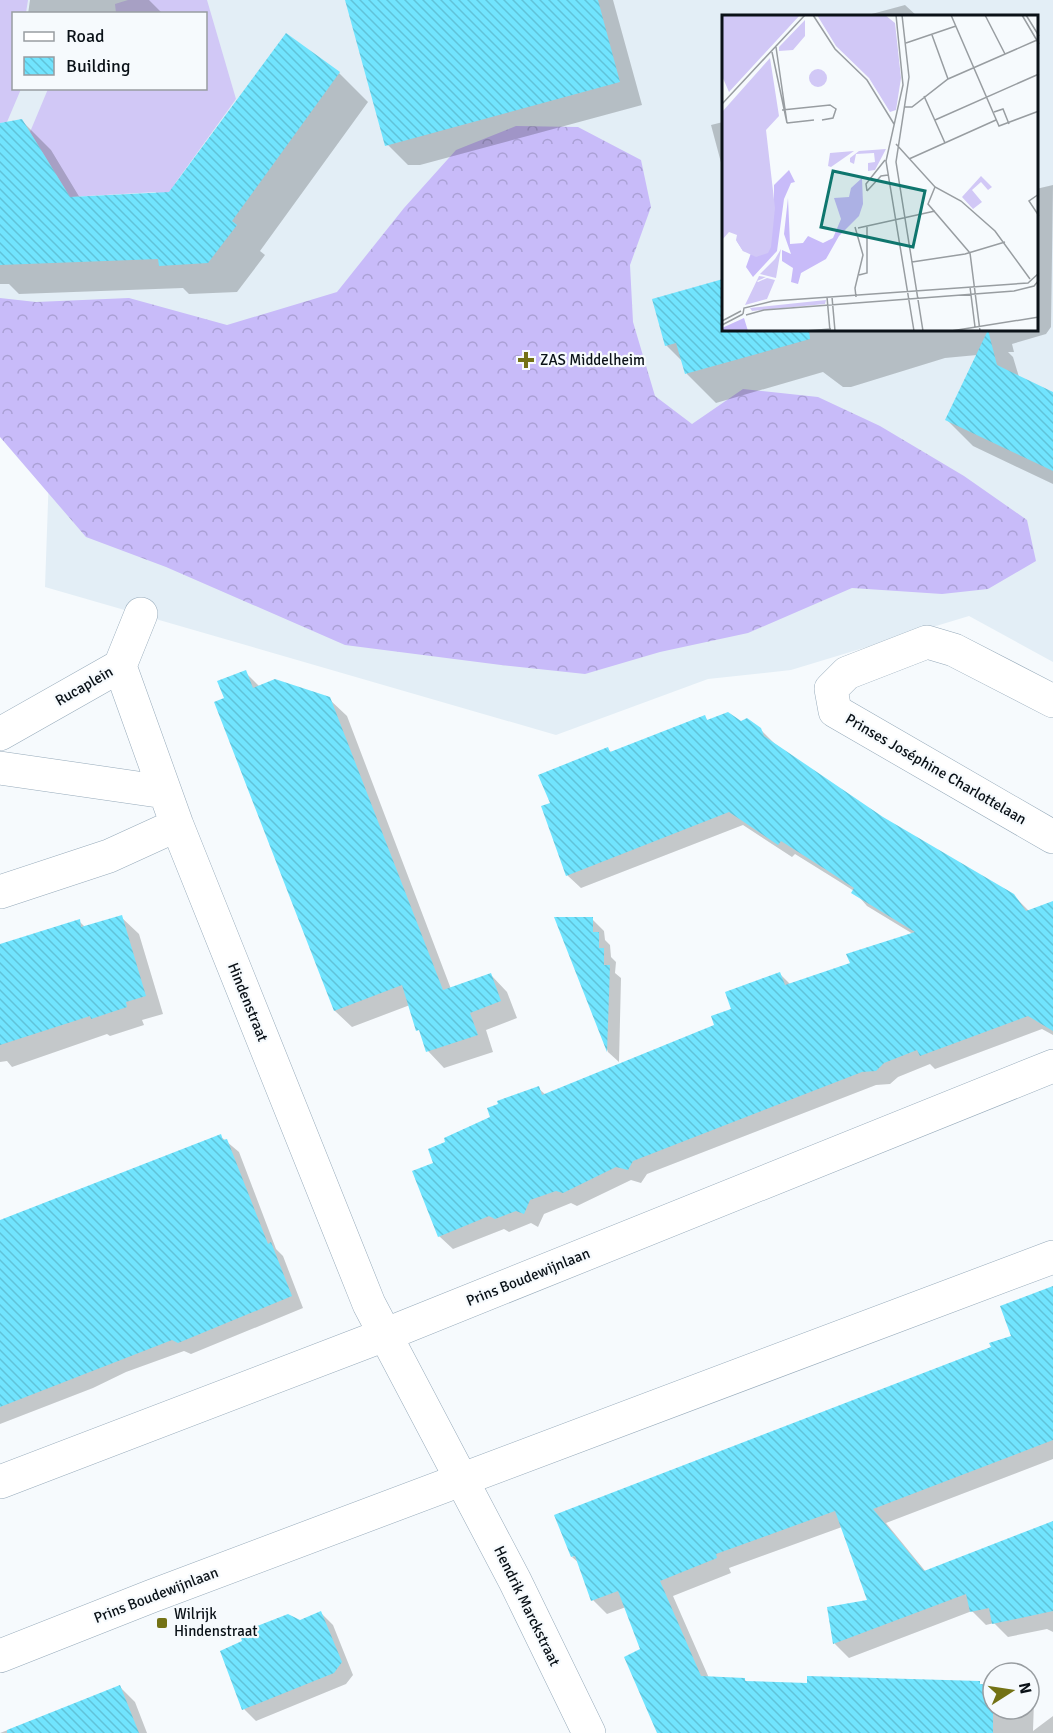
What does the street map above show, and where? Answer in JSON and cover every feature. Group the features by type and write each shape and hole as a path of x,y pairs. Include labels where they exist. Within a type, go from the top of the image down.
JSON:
{"street":[{"name":"Rucaplein","path":"0,734 120,666 141,614"},
{"name":"Prinses Joséphine Charlottelaan","path":"1053,701 954,650 927,642 847,673 831,690 835,711 1053,837"},
{"name":"Hindenstraat","path":"120,666 177,825 369,1304 463,1480"},
{"path":"0,768 165,792"},
{"path":"0,892 109,856 177,825"},
{"name":"Prins Boudewijnlaan","path":"0,1482 387,1334 1053,1066"},
{"name":"Prins Boudewijnlaan","path":"0,1656 152,1596 1053,1257"},
{"name":"Hendrik Marckstraat","path":"463,1480 589,1733"}],"shaded area":[{"name":"ZAS Middelheim","path":"0,0 1053,0 1053,662 969,616 791,670 708,679 556,735 45,587 51,418 0,390"},
{"path":"0,0 28,0 26,12 12,12 12,90 21,90 7,122 0,123"},
{"path":"128,0 207,0 236,99 176,182 170,195 157,195 156,192 70,197 30,132 48,90 207,90 207,12 116,12 115,4"}],"green space":[{"path":"516,126 578,127 641,160 651,207 630,265 633,322 655,396 692,424 743,389 818,397 880,426 964,476 1027,520 1036,561 988,589 942,594 852,588 748,633 660,652 585,674 501,665 345,645 166,567 86,537 0,437 0,298 36,302 129,298 227,325 337,292 404,208 456,150"}],"building":[{"path":"345,0 598,0 620,82 385,146"},
{"path":"286,33 340,72 232,221 237,225 208,263 159,266 158,259 0,265 0,123 22,119 70,197 169,192"},
{"path":"722,279 722,332 809,332 810,339 685,374 676,343 665,346 652,299"},
{"path":"989,332 997,365 1053,392 1053,471 945,420"},
{"path":"246,670 253,688 275,679 330,697 443,990 491,973 501,1001 470,1013 478,1035 426,1052 419,1030 416,1031 402,985 334,1011 214,702 224,698 217,681"},
{"path":"728,712 741,721 747,718 761,728 764,736 883,817 1014,894 1026,911 1053,901 1053,1031 1028,1016 920,1056 917,1050 884,1063 876,1071 862,1072 633,1161 628,1170 616,1167 563,1193 556,1191 530,1200 524,1214 516,1211 495,1219 489,1216 438,1237 412,1171 433,1163 428,1149 445,1142 444,1138 490,1117 487,1108 498,1104 497,1101 539,1086 542,1095 714,1025 711,1016 731,1009 725,992 780,972 785,985 850,963 846,954 915,932 851,893 854,888 825,869 781,841 778,845 729,812 566,876 541,806 550,803 538,775 608,747 610,752 705,715 707,720"},
{"path":"122,915 146,996 126,1002 127,1007 91,1019 90,1016 0,1045 0,944 80,919 81,927"},
{"path":"554,917 593,917 593,932 599,932 599,948 604,948 604,965 610,965 607,1052"},
{"path":"221,1134 223,1140 227,1139 268,1244 271,1242 292,1296 178,1343 172,1340 0,1407 0,1220"},
{"path":"1053,1286 1053,1440 873,1509 924,1571 1053,1521 1053,1611 992,1624 989,1608 970,1612 966,1594 833,1644 827,1607 867,1600 835,1511 716,1554 717,1558 660,1581 701,1676 745,1678 745,1681 807,1683 807,1676 980,1681 981,1721 993,1721 993,1733 657,1733 624,1657 640,1649 618,1591 591,1601 575,1556 571,1557 554,1515 991,1347 989,1343 1011,1336 1000,1306"},
{"path":"321,1611 342,1662 334,1673 242,1710 220,1651 242,1641 239,1633 288,1614 300,1620"},
{"path":"120,1685 139,1733 7,1733 7,1730"}],"place":[{"name":"ZAS Middelheim","path":"526,360"},
{"name":"Wilrijk Hindenstraat","path":"162,1623"}]}
